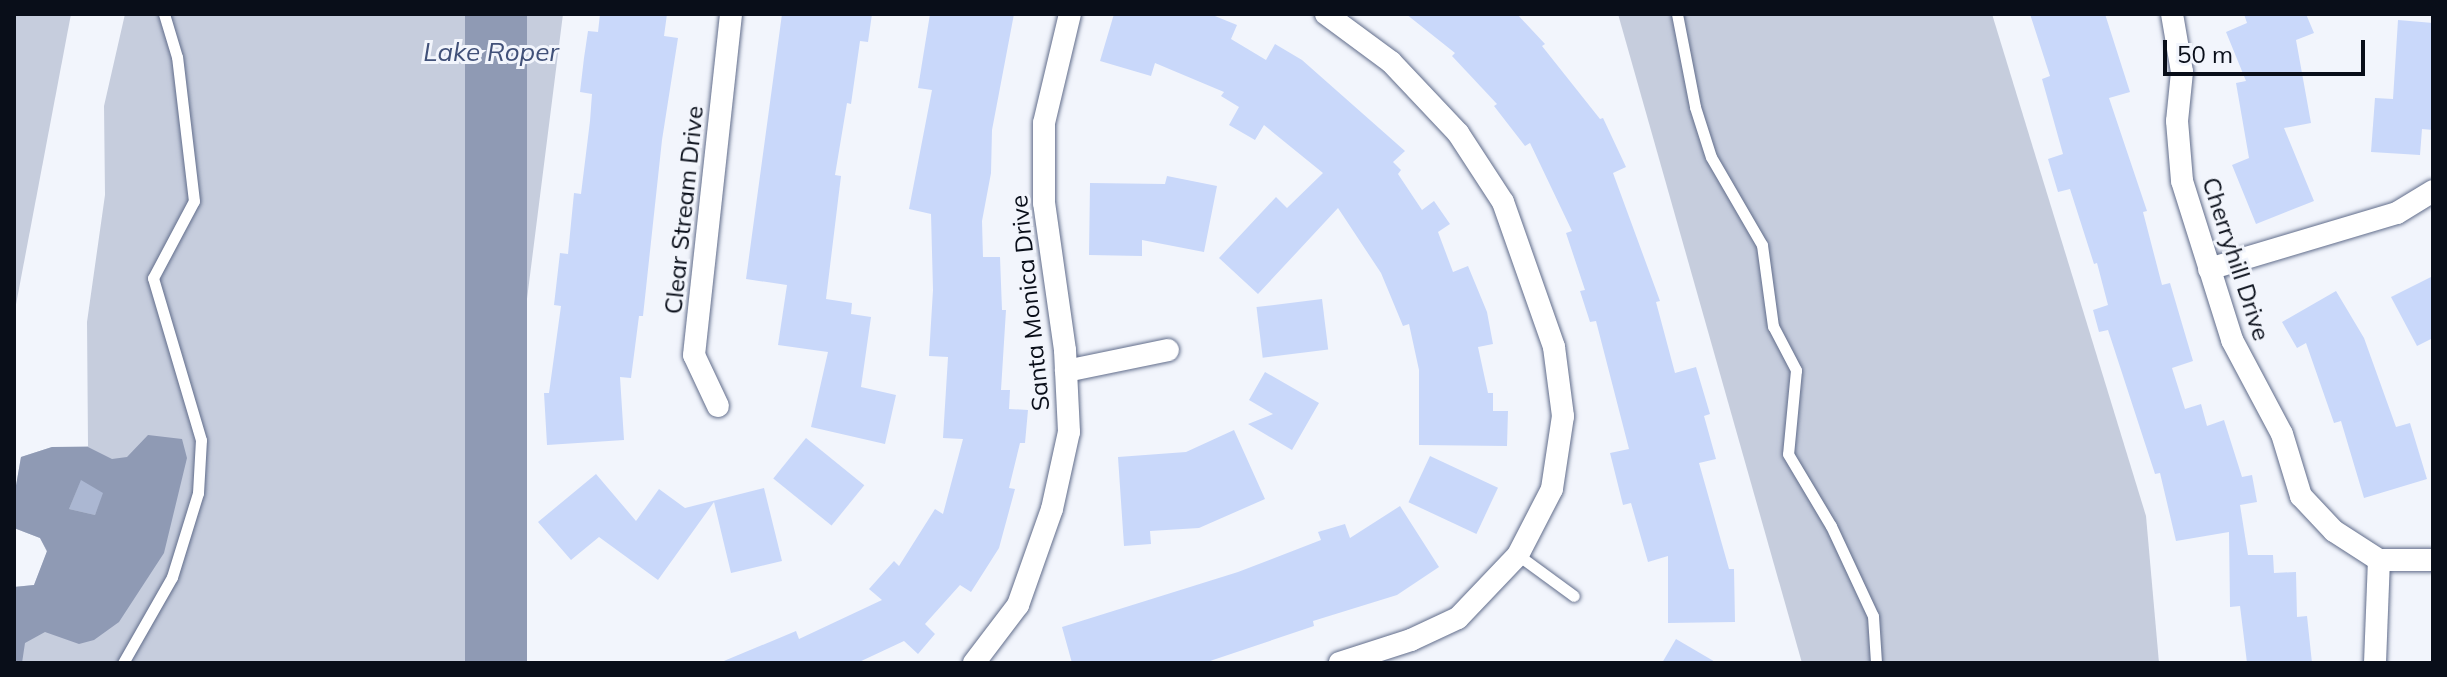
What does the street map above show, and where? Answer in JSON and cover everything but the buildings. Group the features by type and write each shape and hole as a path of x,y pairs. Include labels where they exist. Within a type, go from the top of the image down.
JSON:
{"street":[{"name":"Clear Stream Drive","path":"718,406 694,355 731,14"},
{"name":"Santa Monica Drive","path":"974,663 1018,605 1052,509 1069,432 1066,371 1044,203 1044,123 1070,14"},
{"path":"1326,14 1391,62 1458,133 1503,202 1554,347 1563,416 1552,489 1518,555 1458,618 1411,640 1340,663"},
{"name":"Cherryhill Drive","path":"2172,14 2182,72 2177,121 2182,181 2232,340 2282,434 2301,496 2334,531 2379,560"},
{"path":"2209,269 2397,213 2433,191"},
{"path":"1066,371 1168,350"},
{"path":"2375,663 2379,560 2433,560"}],"lane":[{"path":"123,663 172,577 198,493 201,440 153,278 194,201 177,57 164,14"},
{"path":"1677,14 1695,107 1711,157 1762,245 1773,326 1796,370 1788,454 1831,526 1873,616 1876,663"},
{"path":"1518,555 1574,596"}],"shaded area":[{"path":"14,14 71,14 14,315"},
{"path":"125,14 563,14 481,663 14,663 14,587 34,585 47,552 40,538 14,528 14,497 21,457 52,447 88,446 87,322 105,195 104,106"},
{"path":"1618,14 1992,14 2146,516 2159,663 1802,663"},
{"path":"81,479 104,493 95,515 69,509"}],"water":[{"name":"Lake Roper","path":"465,14 527,14 527,663 465,663"},
{"path":"148,435 182,439 187,458 164,553 119,622 94,640 79,644 45,632 25,643 22,663 14,663 14,587 34,585 47,551 40,538 14,528 14,497 21,457 52,447 88,447 112,459 127,457","holes":["81,480 103,493 95,515 69,509"]}]}
